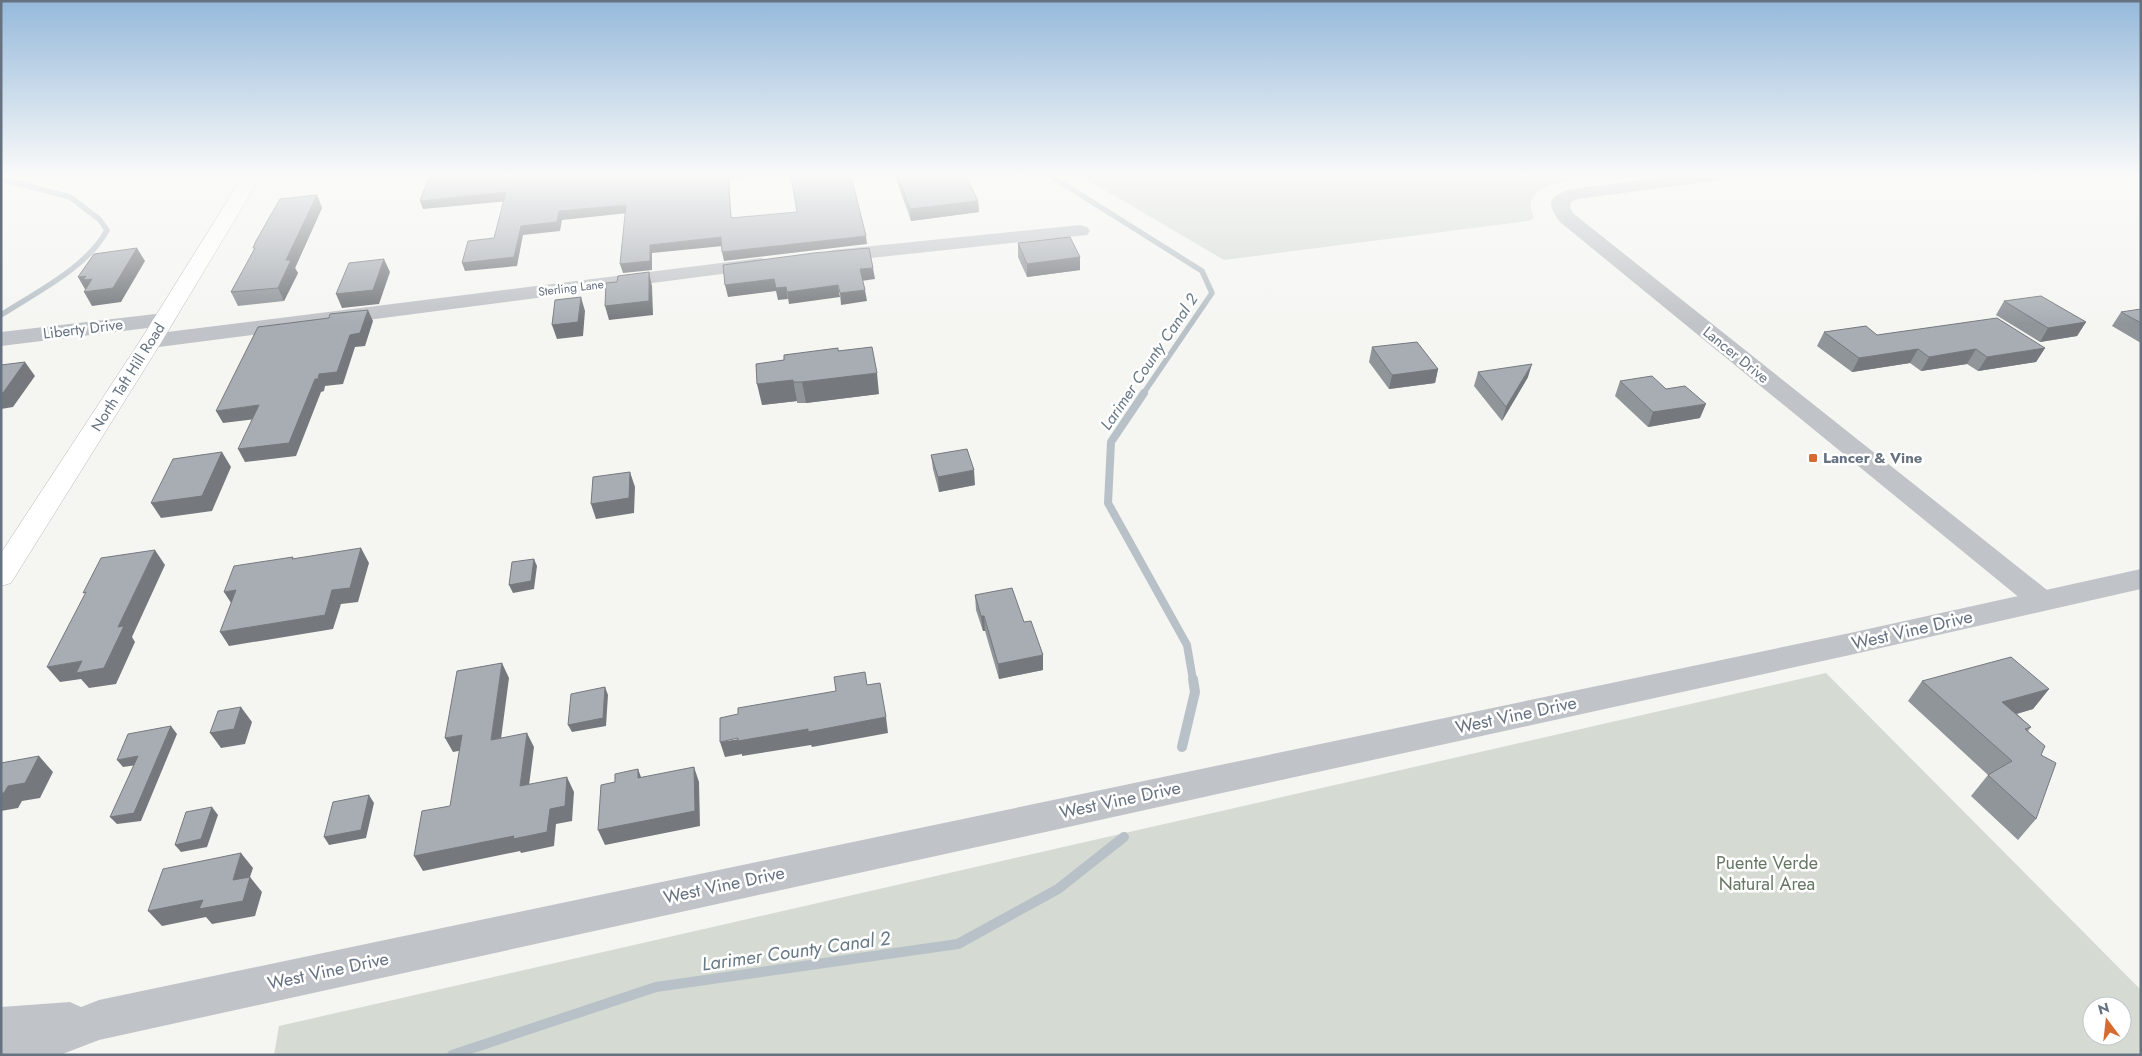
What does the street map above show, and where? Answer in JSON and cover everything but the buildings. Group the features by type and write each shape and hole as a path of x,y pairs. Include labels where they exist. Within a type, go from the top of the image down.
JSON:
{"main road":[{"name":"North Taft Hill Road","path":"1,576 151,341 222,225"}],"street":[{"name":"Lancer Drive","path":"1576,225 2042,601"},
{"path":"816,258 1080,231"},
{"name":"Sterling Lane","path":"151,341 776,262"},
{"name":"Liberty Drive","path":"1,339 164,320"},
{"name":"West Vine Drive","path":"1,1027 99,1020 2141,579"},
{"name":"West Vine Drive","path":"7,1055 99,1020"}],"green space":[{"path":"1165,225 1495,225 1224,260"},
{"name":"Puente Verde Natural Area","path":"1826,673 2141,990 2141,1055 274,1055 279,1026"}],"waterway":[{"path":"1,315 60,278 87,256 107,230 104,225"},
{"name":"Larimer County Canal 2","path":"1129,225 1202,271 1212,293 1143,394"},
{"name":"Larimer County Canal 2","path":"1144,393 1111,442 1108,503 1187,645 1193,680"},
{"name":"Larimer County Canal 2","path":"1182,747 1195,692 1193,679"},
{"name":"Larimer County Canal 2","path":"452,1055 656,987 958,944 1058,889 1124,837"}],"place":[{"name":"Lancer & Vine","path":"1813,458"}]}
